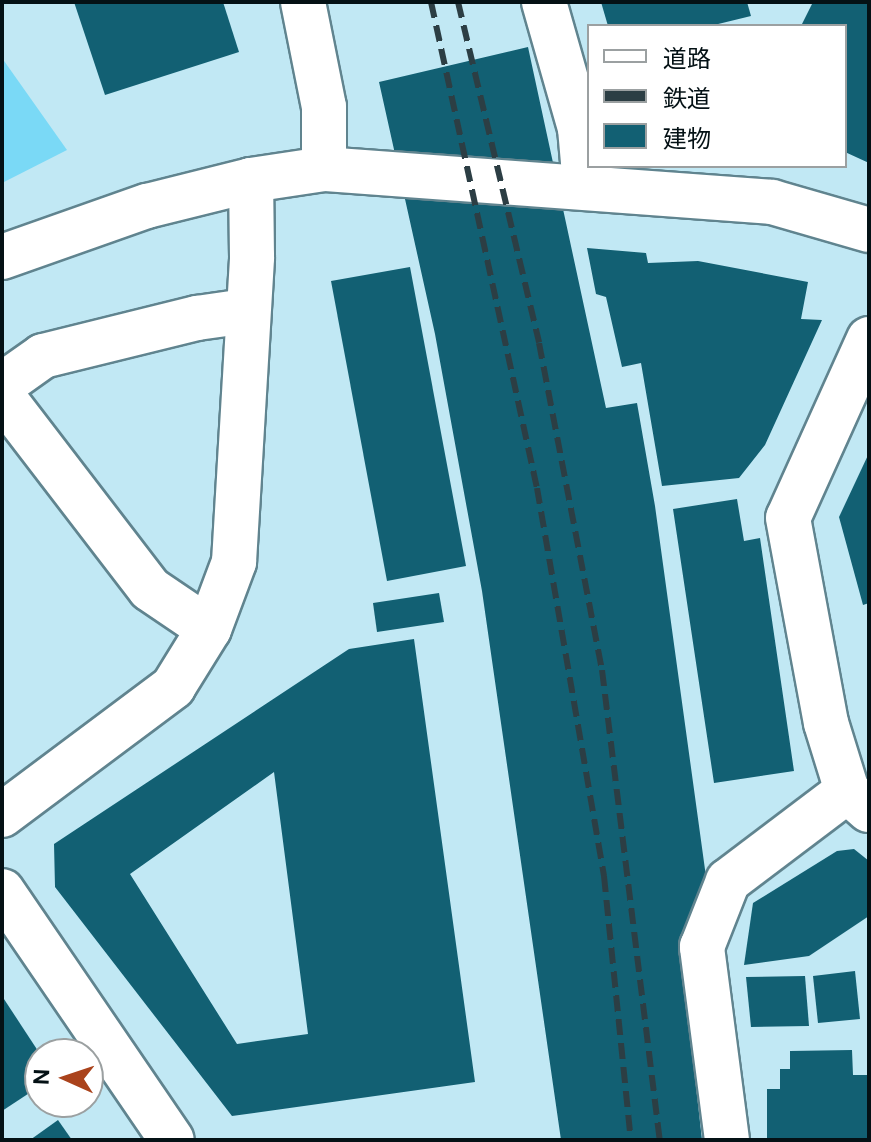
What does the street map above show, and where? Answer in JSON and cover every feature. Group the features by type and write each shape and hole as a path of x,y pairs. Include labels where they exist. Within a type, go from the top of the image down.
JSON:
{"street":[{"path":"303,2 324,107 324,169"},
{"path":"544,2 580,128 585,185"},
{"path":"2,257 147,206 251,180 324,169 585,185 772,202 869,230"},
{"path":"2,815 173,687 209,629 234,562 251,180"},
{"path":"2,385 43,356 197,318 246,311"},
{"path":"727,1140 702,947 728,881 858,801 826,723 788,518 869,339"},
{"path":"2,396 150,589 209,629"},
{"path":"2,891 172,1140"}],"shaded area":[{"path":"2,58 67,150 2,183"}],"building":[{"path":"74,2 223,2 239,52 105,95"},
{"path":"601,2 747,2 751,16 718,24 607,24"},
{"path":"813,2 869,2 869,163 847,153 847,24 802,24"},
{"path":"528,47 606,408 637,403 655,506 707,884 681,952 702,1140 561,1140 482,591 435,334 379,82"},
{"path":"587,248 646,253 648,263 698,261 808,282 801,319 822,320 765,445 739,478 662,486 641,363 622,367 606,297 596,294"},
{"path":"410,267 466,566 387,581 331,281"},
{"path":"869,453 869,603 863,605 839,517"},
{"path":"737,499 744,541 760,538 794,771 714,783 673,509"},
{"path":"439,593 444,622 377,632 373,603"},
{"path":"414,639 475,1082 232,1116 55,887 54,844 349,649","holes":["274,772 308,1034 237,1044 130,874"]},
{"path":"854,849 869,861 869,916 809,956 744,965 753,903 837,851"},
{"path":"855,971 860,1019 818,1023 813,976"},
{"path":"805,976 809,1026 751,1027 746,977"},
{"path":"2,996 30,1038 24,1038 24,1097 2,1111"},
{"path":"852,1050 853,1075 869,1075 869,1140 767,1140 767,1089 780,1089 780,1069 790,1069 790,1051"},
{"path":"58,1120 72,1140 30,1140"}],"railway":[{"path":"431,2 537,488 604,876 631,1140"},
{"path":"458,2 539,343 602,670 660,1140"}]}
